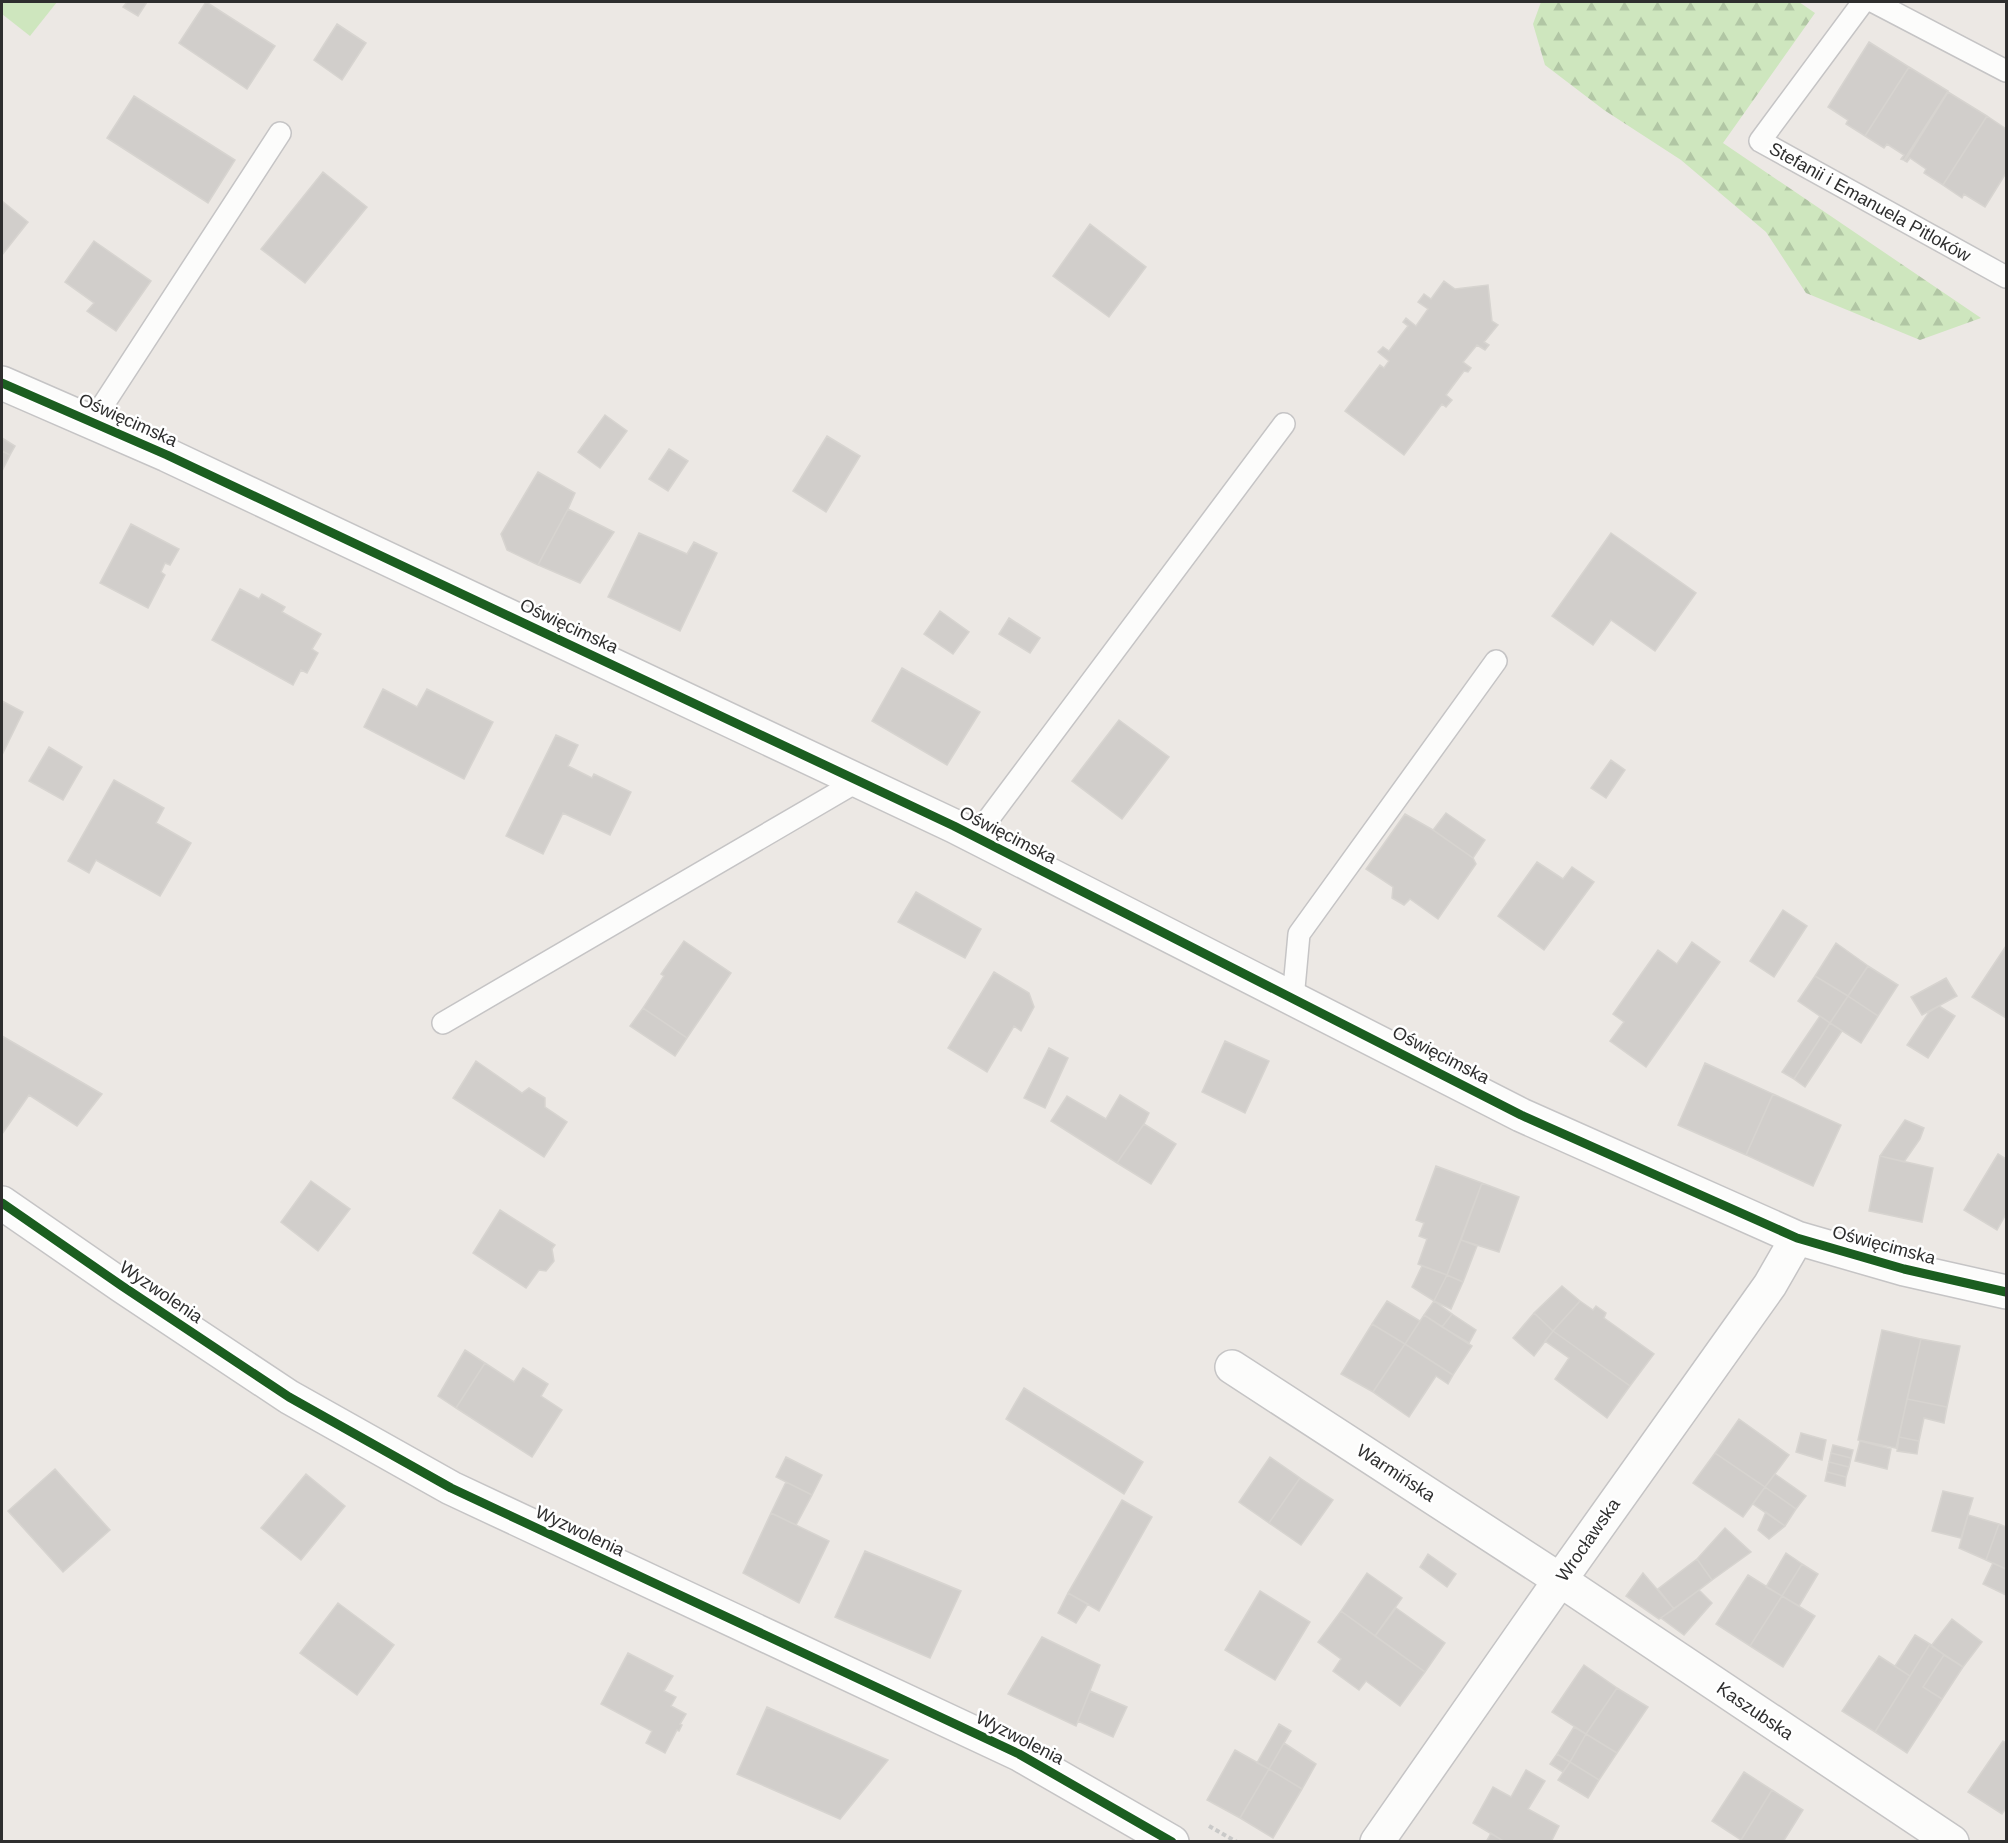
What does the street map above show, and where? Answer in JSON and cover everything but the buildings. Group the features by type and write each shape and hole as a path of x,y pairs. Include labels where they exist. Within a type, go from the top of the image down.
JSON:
{"street":[{"name":"Oświęcimska","path":"2,383 187,464 975,837 1521,1114 1797,1238 1904,1269 2007,1292"},
{"name":"Wyzwolenia","path":"2,1203 122,1287 289,1397 451,1488 1019,1754 1172,1842"},
{"name":"Wrocławska","path":"1377,1842 1770,1285 1797,1238"},
{"name":"Warmińska","path":"1232,1367 1560,1580"},
{"name":"Kaszubska","path":"1560,1580 1952,1842"}],"lane":[{"name":"Stefanii i Emanuela Pitloków","path":"1863,2 1760,141 2007,277"},
{"path":"1874,2 2007,71"},
{"path":"92,422 280,133"},
{"path":"975,837 1284,424"},
{"path":"1293,999 1299,934 1496,661"},
{"path":"443,1023 858,781"}],"green space":[{"path":"2,2 57,2 30,36 2,14"},
{"path":"1541,2 1799,2 1815,13 1723,143 1981,318 1920,340 1806,293 1766,232 1681,160 1604,110 1545,65 1533,24"}],"cycle path":[{"path":"2,383 167,455 954,826 1521,1115 1797,1238 1904,1269 2006,1292"},
{"path":"2,1203 289,1397 451,1488 1019,1754 1172,1842"}]}
